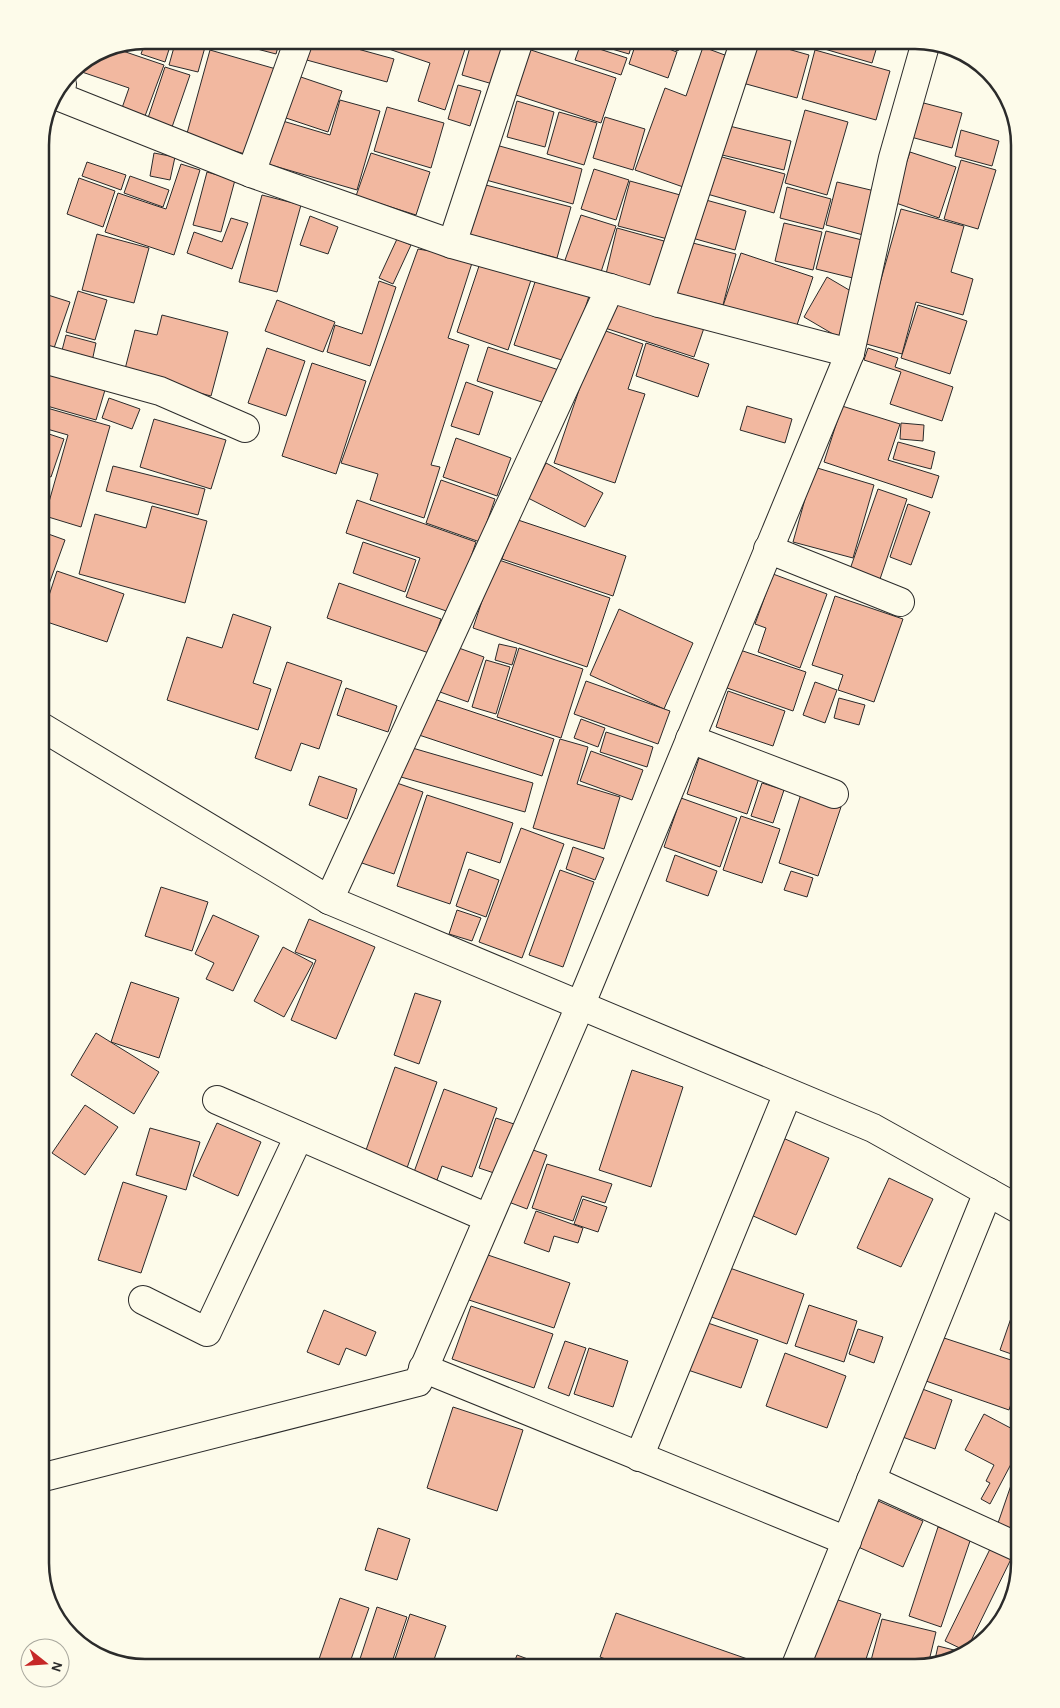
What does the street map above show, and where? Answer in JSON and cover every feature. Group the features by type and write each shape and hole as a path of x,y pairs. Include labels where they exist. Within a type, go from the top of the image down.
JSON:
{"street":[{"path":"251,173 296,49"},
{"path":"452,244 516,49"},
{"path":"659,303 742,49"},
{"path":"49,1476 418,1382 580,1006 850,353 893,158 924,49"},
{"path":"62,98 251,173 452,244 659,303 850,353"},
{"path":"329,900 610,288"},
{"path":"49,360 160,391 245,428"},
{"path":"768,549 900,602"},
{"path":"49,731 329,900 873,1128 1011,1205"},
{"path":"690,739 834,794"},
{"path":"639,1457 788,1093"},
{"path":"217,1100 488,1218"},
{"path":"142,1300 207,1332 299,1136"},
{"path":"799,1659 988,1192"},
{"path":"423,1368 847,1542"},
{"path":"872,1480 1011,1544"}],"building":[{"path":"143,49 169,49 165,62 141,54"},
{"path":"173,49 204,49 198,72 169,65"},
{"path":"257,49 277,49 276,54"},
{"path":"306,49 358,49 394,59 387,82 303,59"},
{"path":"389,49 465,49 445,110 418,101 430,63"},
{"path":"469,49 507,49 496,85 462,75"},
{"path":"528,49 616,78 601,123 513,94"},
{"path":"579,49 599,49 627,58 621,75 575,60"},
{"path":"612,49 630,49 629,54"},
{"path":"634,49 669,49 677,52 668,78 629,64"},
{"path":"702,49 708,49 733,58 686,188 635,170 665,88 686,96"},
{"path":"752,49 788,49 809,55 797,98 739,82"},
{"path":"825,49 876,49 872,63"},
{"path":"210,50 276,69 252,156 186,137"},
{"path":"815,50 890,71 876,120 802,99"},
{"path":"124,51 164,65 145,116 122,108 129,88 83,72 102,59"},
{"path":"165,67 190,75 171,130 147,121"},
{"path":"292,74 342,91 328,132 277,115"},
{"path":"458,85 481,91 470,126 448,119"},
{"path":"340,100 380,111 357,190 264,163 276,119 330,135"},
{"path":"517,101 554,112 545,147 507,137"},
{"path":"916,101 962,113 952,148 907,136"},
{"path":"387,107 444,123 431,168 374,151"},
{"path":"805,110 848,122 827,195 785,183"},
{"path":"559,112 597,123 584,165 547,154"},
{"path":"605,117 645,129 633,170 593,158"},
{"path":"721,124 791,141 784,170 714,153"},
{"path":"961,130 999,141 992,166 955,156"},
{"path":"496,145 582,169 573,204 486,180"},
{"path":"910,152 956,167 939,218 893,202"},
{"path":"154,153 175,157 170,180 150,176"},
{"path":"371,153 430,172 416,215 356,196"},
{"path":"711,154 785,174 774,213 700,192"},
{"path":"961,160 996,170 978,229 944,219"},
{"path":"87,162 126,175 121,190 82,176"},
{"path":"181,164 200,170 174,255 105,232 118,193 166,209"},
{"path":"594,169 629,180 616,220 581,209"},
{"path":"207,172 235,180 221,232 193,225"},
{"path":"130,176 169,190 163,207 124,193"},
{"path":"79,178 115,191 103,227 67,214"},
{"path":"630,181 691,198 679,242 618,226"},
{"path":"837,182 879,192 867,236 826,225"},
{"path":"482,184 571,207 557,258 468,234"},
{"path":"787,187 831,199 823,229 780,218"},
{"path":"262,195 301,205 277,292 239,282"},
{"path":"695,197 746,211 735,250 685,236"},
{"path":"901,209 964,226 951,272 973,279 963,315 916,302 902,354 863,343"},
{"path":"581,215 616,226 600,275 564,263"},
{"path":"310,216 338,227 328,254 300,245"},
{"path":"231,218 248,223 232,269 187,253 194,232 222,242"},
{"path":"784,223 822,232 813,270 775,261"},
{"path":"617,228 664,241 652,286 606,274"},
{"path":"826,231 870,242 861,280 816,269"},
{"path":"97,234 149,248 134,303 82,290"},
{"path":"397,239 411,245 393,284 379,278"},
{"path":"685,241 736,254 723,305 671,292"},
{"path":"418,249 436,252 472,263 448,338 469,345 431,465 440,467 424,518 370,500 378,474 341,463"},
{"path":"741,253 813,277 795,331 723,306"},
{"path":"482,257 533,274 508,350 457,332"},
{"path":"537,276 590,293 568,362 514,345"},
{"path":"827,277 861,297 838,337 804,317"},
{"path":"379,281 396,287 370,366 327,352 335,325 362,334"},
{"path":"78,291 107,300 95,340 66,332"},
{"path":"49,295 70,302 53,351 49,350"},
{"path":"615,296 705,325 694,357 605,328"},
{"path":"277,300 335,322 323,352 265,331"},
{"path":"918,305 967,321 950,374 901,358"},
{"path":"162,315 228,332 211,396 124,373 135,330 157,335"},
{"path":"600,329 643,344 628,389 645,394 615,483 554,463"},
{"path":"66,335 96,343 91,366 60,358"},
{"path":"646,343 709,364 698,397 636,376"},
{"path":"488,347 562,371 551,405 477,381"},
{"path":"267,348 305,361 286,416 248,403"},
{"path":"868,348 898,358 895,367 953,387 942,421 890,404 901,372 864,360"},
{"path":"312,363 366,381 336,474 282,456"},
{"path":"49,373 105,390 96,420 49,407"},
{"path":"466,382 493,392 479,435 451,426"},
{"path":"109,398 140,409 132,429 102,418"},
{"path":"747,406 792,419 785,443 740,430"},
{"path":"842,406 900,424 888,460 939,476 932,498 824,462"},
{"path":"49,409 110,426 81,527 49,517 49,502 68,435 49,430"},
{"path":"154,419 226,440 211,489 140,467"},
{"path":"901,423 924,425 923,441 900,439"},
{"path":"49,434 64,439 51,477 49,476"},
{"path":"456,438 511,458 497,496 443,477"},
{"path":"898,442 935,452 931,469 893,459"},
{"path":"546,463 603,493 585,527 528,498"},
{"path":"113,466 205,489 198,515 106,491"},
{"path":"814,467 874,485 853,558 793,542"},
{"path":"441,480 495,499 480,542 426,523"},
{"path":"878,489 907,499 878,585 848,575"},
{"path":"357,500 476,542 452,613 406,597 420,558 346,533"},
{"path":"908,504 930,512 911,565 890,557"},
{"path":"152,506 207,521 185,603 79,574 95,514 146,528"},
{"path":"515,519 626,556 613,596 502,559"},
{"path":"49,534 65,540 49,584"},
{"path":"363,542 416,560 405,592 353,573"},
{"path":"496,559 610,598 587,667 473,628"},
{"path":"57,571 124,594 107,642 49,623 49,596"},
{"path":"773,574 827,594 800,668 758,652 766,628 755,624"},
{"path":"339,583 441,619 429,653 327,618"},
{"path":"835,596 903,619 874,702 838,690 843,675 812,665"},
{"path":"619,609 693,643 664,709 590,675"},
{"path":"233,614 271,627 253,683 271,689 258,730 167,700 187,637 222,648"},
{"path":"499,644 517,648 512,665 495,660"},
{"path":"456,647 484,657 468,702 440,692"},
{"path":"519,648 583,669 561,738 497,717"},
{"path":"740,650 806,672 793,711 727,688"},
{"path":"486,660 510,667 496,714 472,707"},
{"path":"287,662 342,681 319,749 301,743 291,771 255,758"},
{"path":"586,681 670,711 658,744 574,714"},
{"path":"815,682 837,690 825,723 803,715"},
{"path":"346,688 397,706 388,732 337,715"},
{"path":"728,691 785,711 773,746 716,727"},
{"path":"431,698 554,739 542,776 419,735"},
{"path":"839,698 865,705 859,725 834,718"},
{"path":"581,719 605,728 598,747 574,738"},
{"path":"606,732 653,747 647,767 600,752"},
{"path":"560,739 588,747 577,784 620,797 604,849 533,828"},
{"path":"409,747 533,783 525,812 401,777"},
{"path":"591,751 643,770 632,800 580,781"},
{"path":"699,758 759,778 747,814 687,794"},
{"path":"319,776 357,789 347,819 309,805"},
{"path":"388,780 423,792 394,874 359,862"},
{"path":"762,783 784,790 773,823 751,816"},
{"path":"801,794 841,807 818,876 779,863"},
{"path":"427,795 513,823 500,863 467,852 450,904 397,886"},
{"path":"681,798 737,818 720,867 664,847"},
{"path":"741,816 780,829 762,883 723,870"},
{"path":"521,828 564,844 522,958 479,942"},
{"path":"573,847 604,858 595,880 566,869"},
{"path":"675,855 717,871 708,896 666,881"},
{"path":"469,869 499,880 486,917 456,906"},
{"path":"560,870 594,882 563,967 529,955"},
{"path":"791,871 813,878 807,897 784,890"},
{"path":"161,887 208,902 192,951 145,936"},
{"path":"457,910 481,918 472,941 449,934"},
{"path":"213,915 259,936 233,991 206,979 214,963 195,954"},
{"path":"309,919 375,947 336,1039 291,1020 316,960 295,952"},
{"path":"283,947 313,963 284,1017 254,1001"},
{"path":"131,982 179,998 159,1058 111,1042"},
{"path":"415,993 441,1001 419,1064 394,1055"},
{"path":"96,1033 159,1072 134,1114 71,1075"},
{"path":"395,1067 437,1082 407,1168 365,1153"},
{"path":"632,1070 683,1087 651,1187 599,1170"},
{"path":"444,1089 497,1108 472,1177 442,1166 437,1180 414,1172"},
{"path":"85,1105 118,1127 85,1175 52,1153"},
{"path":"496,1118 523,1127 506,1177 479,1168"},
{"path":"217,1123 261,1142 238,1196 193,1176"},
{"path":"150,1128 200,1142 186,1190 136,1175"},
{"path":"776,1135 829,1158 796,1235 742,1211"},
{"path":"525,1147 547,1155 527,1209 506,1201"},
{"path":"547,1164 612,1184 605,1203 582,1196 573,1221 532,1208"},
{"path":"889,1178 933,1199 901,1267 857,1248"},
{"path":"123,1182 167,1196 141,1273 98,1260"},
{"path":"583,1199 607,1207 598,1232 574,1224"},
{"path":"536,1211 583,1228 578,1243 554,1236 549,1252 524,1243"},
{"path":"485,1254 570,1283 554,1328 469,1300"},
{"path":"724,1266 804,1294 787,1344 706,1315"},
{"path":"809,1305 857,1321 844,1362 795,1346"},
{"path":"471,1306 553,1334 534,1388 452,1359"},
{"path":"324,1310 376,1332 366,1356 346,1348 339,1365 307,1352"},
{"path":"1011,1318 1011,1354 1000,1350"},
{"path":"699,1320 758,1340 741,1388 682,1368"},
{"path":"858,1329 883,1337 874,1363 849,1354"},
{"path":"941,1337 1011,1360 1011,1404 1009,1410 926,1381"},
{"path":"565,1341 586,1348 569,1396 548,1388"},
{"path":"589,1348 628,1361 613,1407 574,1394"},
{"path":"785,1353 846,1376 827,1428 766,1406"},
{"path":"917,1387 952,1400 935,1449 900,1436"},
{"path":"453,1407 523,1430 497,1511 427,1488"},
{"path":"984,1414 1011,1428 1011,1464 990,1504 981,1499 990,1483 986,1481 994,1465 965,1450"},
{"path":"1011,1485 1011,1531 997,1526"},
{"path":"876,1500 923,1521 903,1567 856,1546"},
{"path":"938,1527 971,1538 941,1627 909,1616"},
{"path":"378,1528 410,1539 397,1580 365,1570"},
{"path":"992,1545 1011,1554 1011,1559 971,1640 960,1648 945,1641"},
{"path":"826,1596 881,1614 866,1659 804,1659"},
{"path":"340,1598 369,1608 351,1659 319,1659"},
{"path":"377,1607 407,1617 393,1659 360,1659"},
{"path":"616,1613 747,1659 605,1659 600,1657"},
{"path":"410,1614 446,1626 434,1659 395,1659"},
{"path":"882,1619 936,1632 930,1658 871,1659"},
{"path":"938,1646 955,1650 946,1654 936,1657"},
{"path":"517,1655 528,1659 515,1659"}]}
